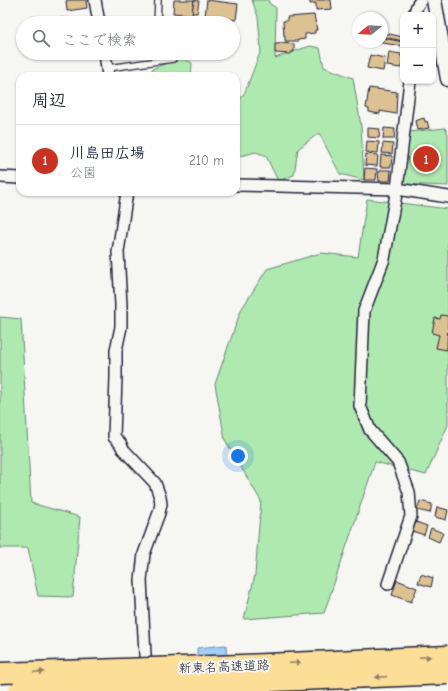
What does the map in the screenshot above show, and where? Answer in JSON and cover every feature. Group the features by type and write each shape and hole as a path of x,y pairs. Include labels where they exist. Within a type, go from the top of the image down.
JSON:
{"highway":[{"name":"新東名高速道路","path":"0,674 448,656"},
{"name":"新東名高速道路","path":"19,691 448,674"}],"street":[{"path":"95,0 98,16"},
{"path":"415,12 417,6 423,0 448,79"},
{"path":"106,60 108,72"},
{"path":"388,584 411,516 409,492 398,462 370,430 360,406 364,311 384,259 397,189 410,84"},
{"path":"0,177 16,178"},
{"path":"240,185 397,189 448,197"},
{"path":"126,196 118,252 121,327 116,350 114,437 123,449 155,483 160,497 159,513 144,554 141,580 144,662 149,691"}],"lane":[{"path":"157,16 158,0"},
{"path":"108,72 165,60"}],"green space":[{"path":"252,0 268,0 270,4 276,8 275,58 310,46 320,48 324,67 353,78 361,126 364,180 340,174 319,133 298,149 294,175 278,181 266,156 256,152 240,156 240,100 245,92 261,50 258,17"},
{"path":"174,60 187,60 192,63 191,72 152,72 152,69"},
{"path":"445,128 448,134 448,186 401,184 409,132"},
{"path":"367,199 448,209 448,425 426,475 375,462 324,613 244,619 255,575 261,501 225,440 215,384 241,310 267,269 321,253 358,257"},
{"path":"0,317 21,319 31,503 80,517 73,597 38,596 28,548 0,548"}],"water":[{"path":"226,645 228,691 197,672 197,648"}],"building":[{"path":"86,0 87,8 67,11 66,1"},
{"path":"174,0 194,0 192,15 173,13"},
{"path":"194,0 199,1 197,13 192,13"},
{"path":"207,0 238,4 236,16 205,16"},
{"path":"310,0 331,0 332,9 316,10 316,3 310,4"},
{"path":"314,15 317,30 315,30 315,33 305,34 305,39 298,41 285,41 283,21 287,21 287,17"},
{"path":"388,34 400,36 400,40 388,38"},
{"path":"388,39 400,41 400,46 388,44"},
{"path":"275,44 294,44 294,52 291,52 291,54 275,53"},
{"path":"389,52 400,54 400,68 387,66"},
{"path":"370,55 385,58 383,71 367,68"},
{"path":"369,88 397,92 396,114 380,111 380,114 369,112 369,109 366,108"},
{"path":"424,118 425,122 427,121 429,128 417,130 415,121"},
{"path":"368,128 380,129 379,138 368,137"},
{"path":"384,128 395,129 394,139 383,139"},
{"path":"367,141 379,142 378,153 366,152"},
{"path":"383,143 393,144 392,154 382,153"},
{"path":"366,154 378,155 377,166 365,165"},
{"path":"381,155 392,156 391,167 380,167"},
{"path":"365,168 377,169 376,180 364,180"},
{"path":"380,170 391,170 390,181 379,181 378,172 380,172"},
{"path":"441,315 448,316 447,350 436,348 439,335 432,333 435,318 440,319"},
{"path":"420,501 432,504 430,513 417,510"},
{"path":"437,507 448,510 446,520 435,517"},
{"path":"416,522 427,526 424,535 412,531"},
{"path":"431,528 443,533 439,542 428,537"},
{"path":"421,574 433,578 431,587 418,583"},
{"path":"397,580 417,588 411,602 392,595"}],"place":[{"name":"川島田広場","path":"426,159"}]}
